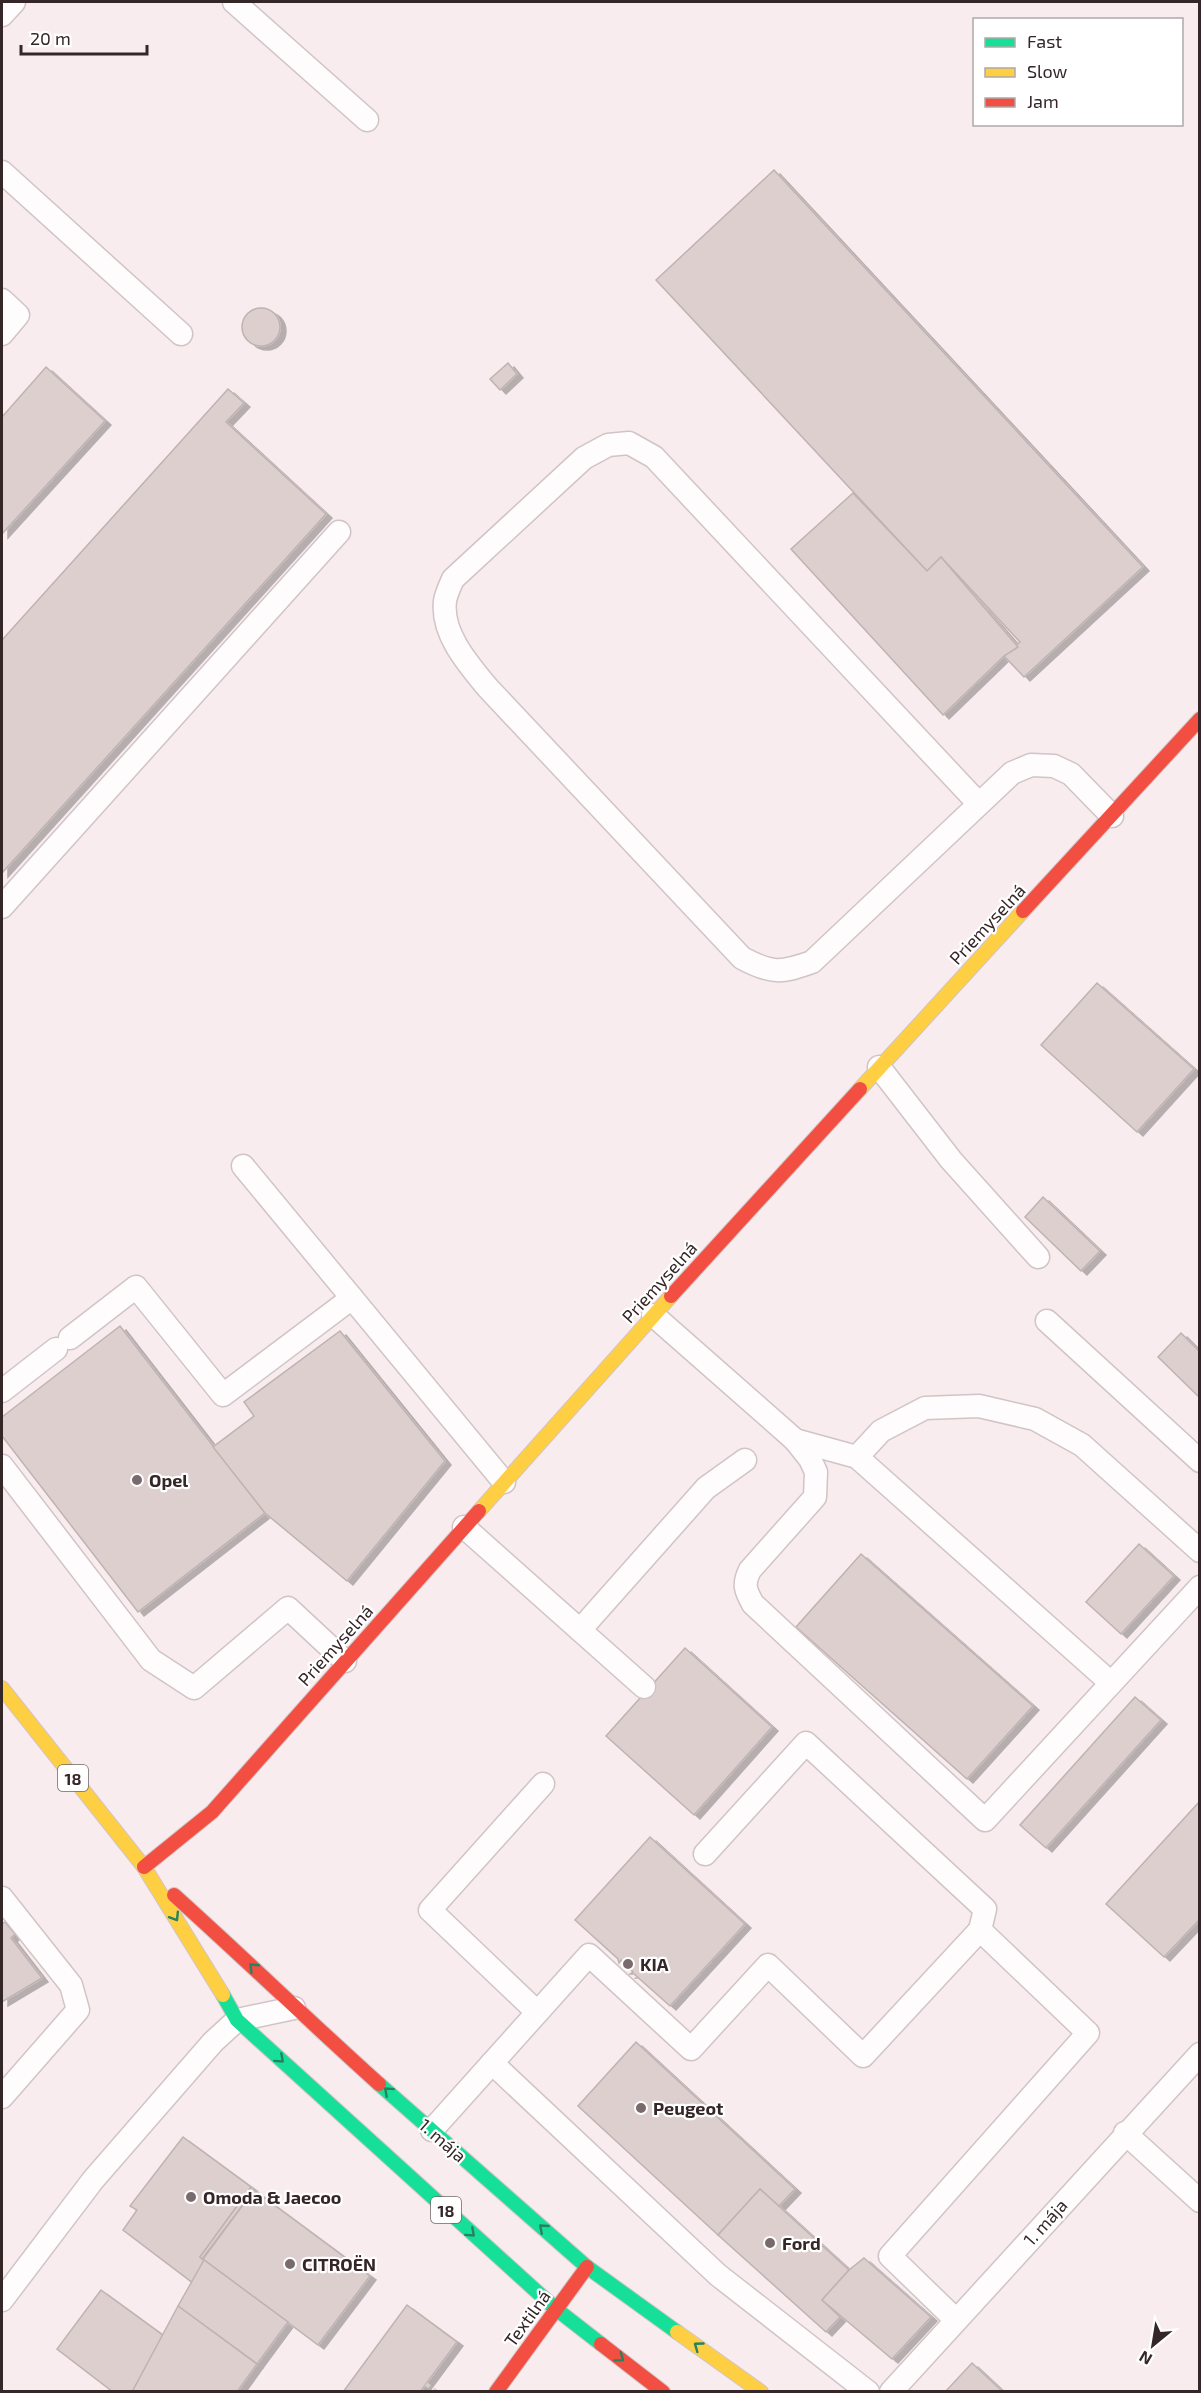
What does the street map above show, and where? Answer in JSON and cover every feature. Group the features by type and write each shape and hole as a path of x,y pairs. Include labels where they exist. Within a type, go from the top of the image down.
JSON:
{"main road":[{"name":"Priemyselná","path":"144,1868 212,1812 653,1315 1200,719"},
{"name":"1. mája","path":"2,1688 144,1868 237,2020 556,2309 663,2391"},
{"name":"1. mája","path":"144,1868 248,1962 294,2008 587,2267 761,2391"},
{"name":"Textilná","path":"496,2391 587,2267"}],"lane":[{"path":"2,15 15,2"},
{"path":"234,2 367,120"},
{"path":"2,172 181,334"},
{"path":"2,300 18,315 2,334"},
{"path":"979,804 654,457 629,443 608,445 584,458 453,579 445,601 448,624 460,654 488,688 742,958 762,969 787,971 812,962 1012,773 1031,765 1054,766 1071,774 1112,816"},
{"path":"2,907 339,532"},
{"path":"879,1067 951,1160 1038,1257"},
{"path":"243,1166 504,1482"},
{"path":"2,1391 136,1287 223,1395 352,1298"},
{"path":"653,1315 795,1440 810,1459 816,1472 815,1497 750,1570 744,1582 746,1592 753,1604 985,1820 1200,1587"},
{"path":"1047,1321 1200,1461"},
{"path":"857,1456 881,1431 925,1408 979,1406 1035,1419 1082,1445 1200,1551"},
{"path":"795,1440 857,1456 1111,1683"},
{"path":"580,1630 706,1488 745,1460"},
{"path":"2,1466 151,1659 194,1688 288,1608 345,1661"},
{"path":"464,1527 644,1687"},
{"path":"432,2130 589,1955 691,2049 768,1965 862,2056 980,1930 985,1909 806,1743 705,1854"},
{"path":"537,2012 430,1910 543,1784"},
{"path":"2,1898 71,1985 78,2010 2,2097"},
{"path":"956,2320 890,2256 1088,2033 980,1930"},
{"path":"2,2300 93,2180 213,2042 237,2020 294,2008"},
{"name":"1. mája","path":"891,2391 1125,2133 1200,2054"},
{"path":"492,2063 718,2274 868,2391"},
{"path":"1125,2133 1200,2201"}],"path":[{"path":"426,2384 437,2391"}],"building":[{"path":"774,170 1143,567 1024,677 1004,656 1020,642 941,557 927,571 656,280"},
{"path":"261,308 275,313 280,327 275,341 261,346 247,341 242,327 247,313"},
{"path":"508,363 517,374 500,390 490,379"},
{"path":"46,367 105,421 2,534 2,417"},
{"path":"228,389 244,403 226,422 326,514 2,873 2,640"},
{"path":"853,493 927,571 941,557 1018,647 1004,656 943,715 791,549"},
{"path":"1097,983 1194,1069 1137,1132 1041,1045"},
{"path":"1043,1197 1100,1251 1081,1271 1025,1217"},
{"name":"Opel","path":"120,1326 265,1513 138,1612 2,1436 2,1417"},
{"path":"340,1331 445,1461 347,1581 265,1513 213,1447 254,1416 244,1402"},
{"path":"1181,1333 1200,1352 1200,1398 1158,1357"},
{"path":"1139,1544 1174,1576 1121,1634 1086,1602"},
{"path":"861,1554 1033,1706 967,1779 796,1627"},
{"path":"685,1648 772,1727 694,1815 606,1736"},
{"path":"1135,1697 1161,1720 1046,1848 1020,1825"},
{"path":"1200,1801 1200,1919 1164,1957 1106,1904"},
{"path":"650,1837 745,1924 670,2006 634,1974 630,1974 633,1972 621,1960 619,1963 618,1959 575,1920"},
{"path":"5,1922 15,1934 11,1938 42,1978 2,2002 2,1924"},
{"path":"636,2042 795,2189 779,2206 760,2189 718,2235 578,2106"},
{"path":"183,2137 251,2187 200,2257 204,2260 193,2283 123,2230 137,2210 130,2206"},
{"path":"251,2187 254,2190 202,2259 200,2257"},
{"path":"760,2189 849,2270 822,2300 840,2317 826,2332 718,2235"},
{"path":"254,2190 370,2276 318,2345 203,2259"},
{"path":"864,2258 931,2317 892,2359 822,2300 849,2270"},
{"path":"204,2260 288,2322 257,2364 178,2306"},
{"path":"101,2290 164,2336 132,2392 113,2392 57,2349"},
{"path":"407,2305 457,2342 420,2392 343,2392"},
{"path":"178,2306 257,2364 237,2392 132,2392"},
{"path":"972,2363 1003,2392 945,2392"}],"traffic: fast":[{"path":"223,1995 237,2020 556,2309 601,2344"},
{"path":"379,2084 587,2267 677,2332"}],"traffic: slow":[{"path":"860,1089 1023,911"},
{"path":"479,1511 671,1296"},
{"path":"2,1688 144,1867 223,1995"},
{"path":"677,2332 761,2392"}],"traffic: jam":[{"path":"1023,911 1200,719"},
{"path":"671,1296 860,1089"},
{"path":"144,1867 212,1812 479,1511"},
{"path":"174,1895 379,2084"},
{"path":"496,2392 587,2267"},
{"path":"601,2344 663,2392"}],"place":[{"name":"Opel","path":"137,1480"},
{"name":"KIA","path":"628,1964"},
{"name":"Peugeot","path":"641,2108"},
{"name":"Omoda & Jaecoo","path":"191,2197"},
{"name":"Ford","path":"770,2243"},
{"name":"CITROËN","path":"290,2264"}]}
